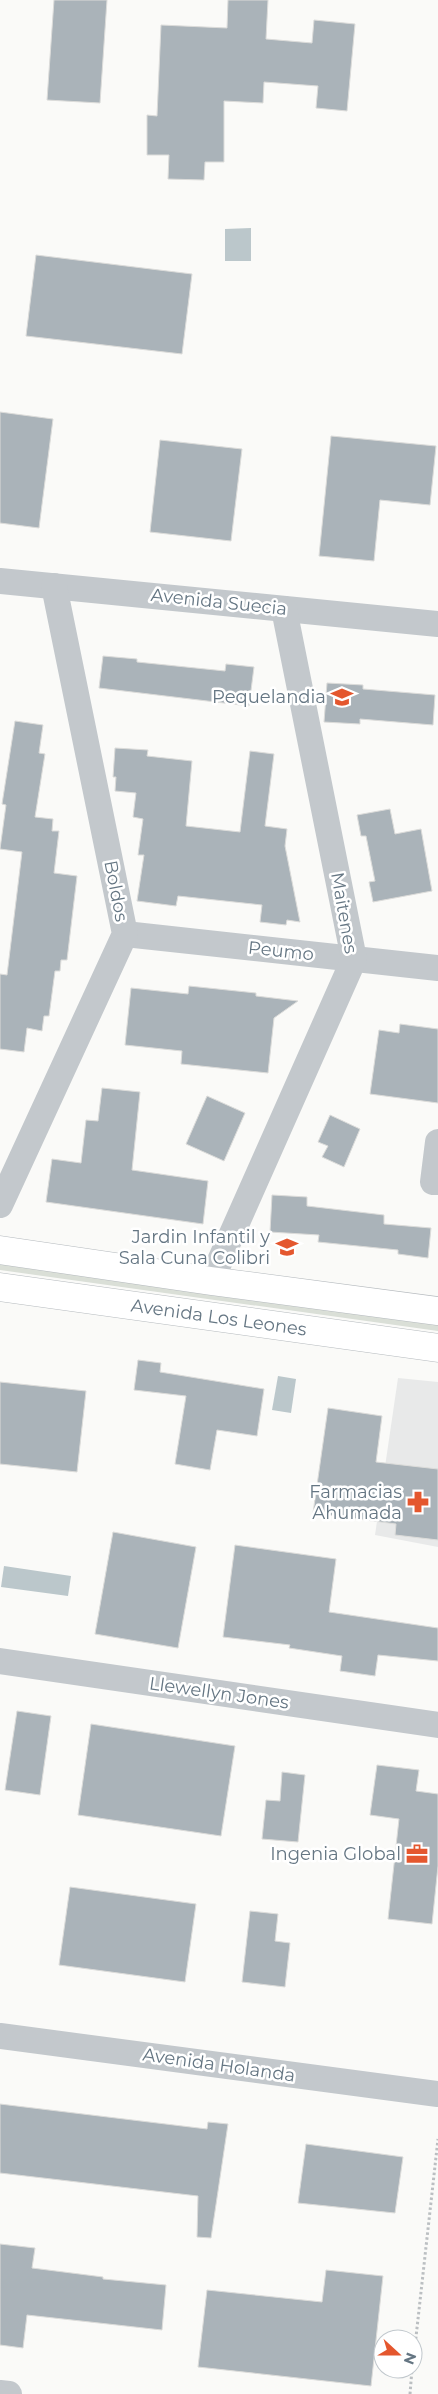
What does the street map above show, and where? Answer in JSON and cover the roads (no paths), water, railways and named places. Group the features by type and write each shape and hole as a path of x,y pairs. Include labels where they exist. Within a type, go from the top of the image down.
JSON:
{"main road":[{"name":"Avenida Los Leones","path":"0,1250 210,1282 438,1311"},
{"name":"Avenida Los Leones","path":"0,1286 438,1348"}],"street":[{"name":"Avenida Suecia","path":"0,581 438,624"},
{"name":"Boldos","path":"0,1204 124,934 54,586"},
{"name":"Maitenes","path":"210,1282 354,959 284,609"},
{"name":"Peumo","path":"124,934 438,968"},
{"path":"438,1142 433,1182 438,1182"},
{"name":"Llewellyn Jones","path":"0,1661 438,1725"},
{"name":"Avenida Holanda","path":"0,2036 438,2094"},
{"path":"0,2393 9,2394"}],"place":[{"name":"Pequelandia","path":"342,697"},
{"name":"Jardin Infantil y Sala Cuna Colibri","path":"287,1247"},
{"name":"Farmacias Ahumada","path":"418,1502"},
{"name":"Ingenia Global","path":"417,1854"}]}
